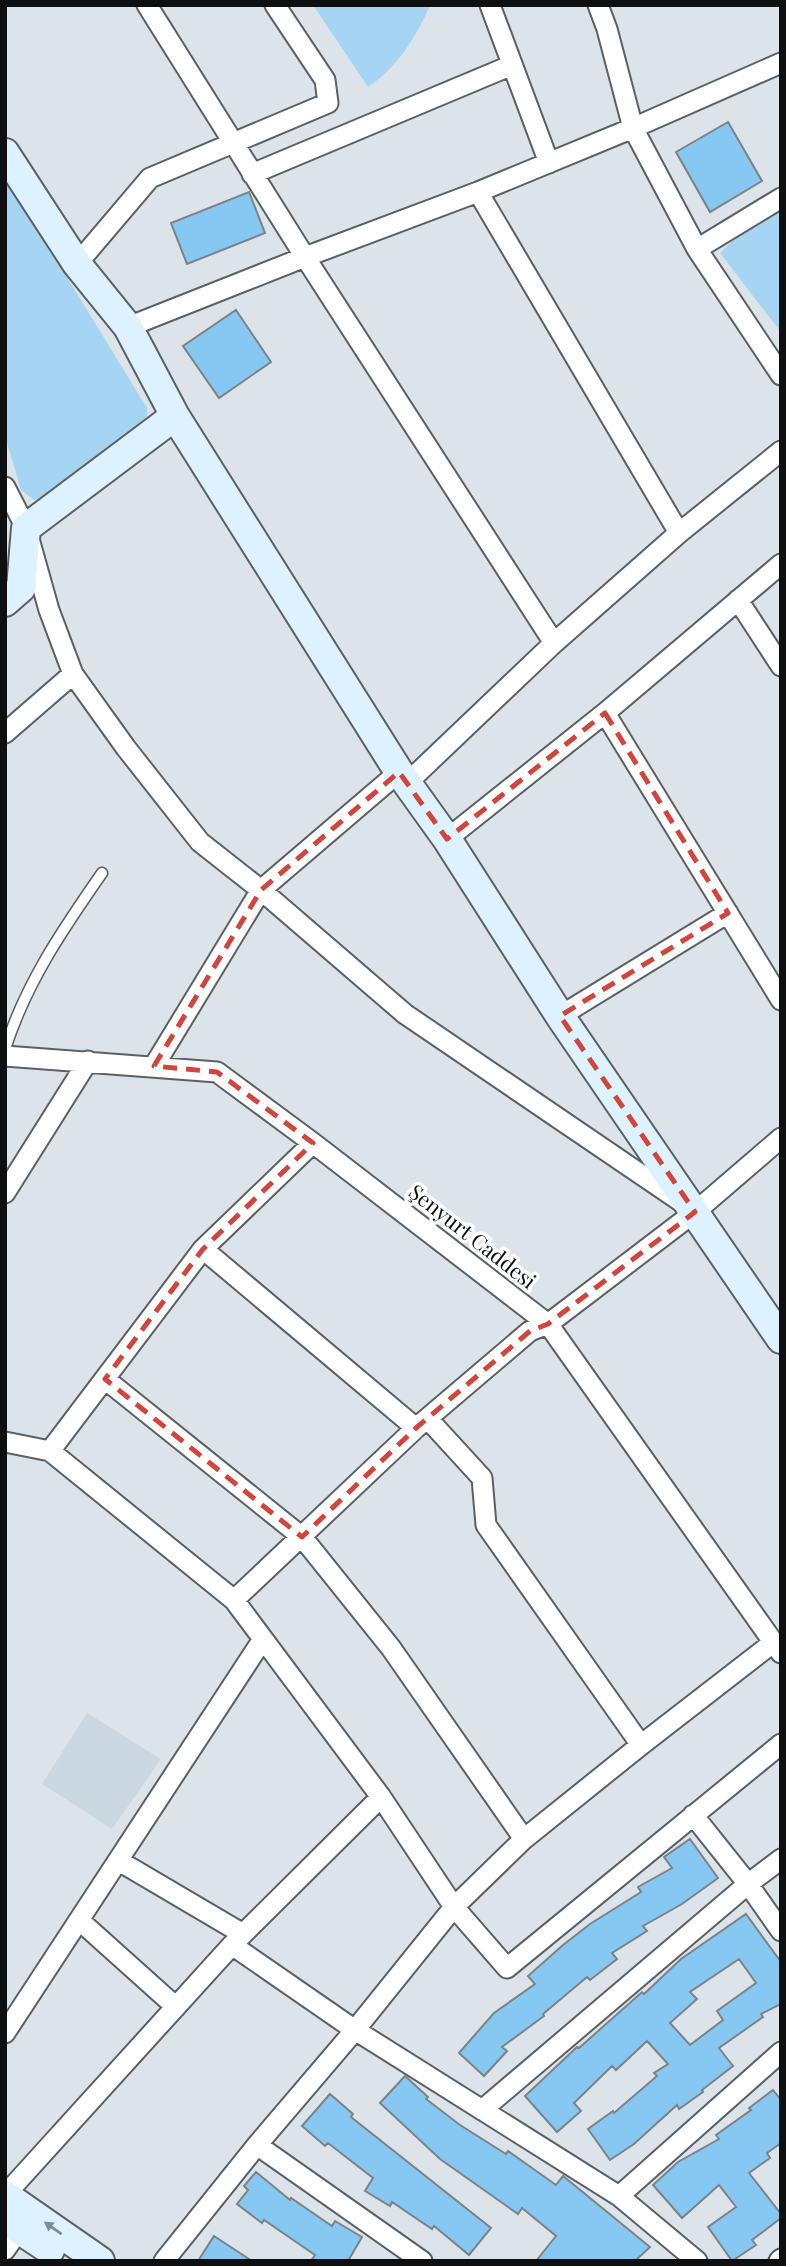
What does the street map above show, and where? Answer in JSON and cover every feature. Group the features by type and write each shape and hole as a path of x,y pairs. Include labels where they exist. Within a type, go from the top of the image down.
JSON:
{"street":[{"path":"147,5 252,174 554,643"},
{"path":"77,264 150,178 328,103 325,80 275,5"},
{"path":"490,5 548,163"},
{"path":"598,5 633,128 697,249 775,349 781,375"},
{"path":"128,327 478,192 781,63"},
{"path":"252,174 512,65"},
{"path":"5,153 77,264 128,327 175,416 403,778 447,839 560,1016 781,1339"},
{"path":"478,192 679,533"},
{"path":"697,249 781,198"},
{"path":"5,602 21,588 26,528 175,416"},
{"path":"153,1066 261,890 403,778 679,533 781,451"},
{"path":"5,487 26,528 49,610 73,674 126,748 200,842 261,890 405,1014 695,1212"},
{"path":"447,839 605,713 781,564"},
{"path":"738,600 781,666"},
{"path":"5,733 73,674"},
{"path":"605,713 781,1000"},
{"path":"560,1016 728,913"},
{"name":"Şenyurt Caddesi","path":"5,1056 217,1072 313,1143 548,1324 777,1648"},
{"path":"5,1193 88,1062"},
{"path":"234,1600 422,1423 530,1331 548,1324 695,1212 781,1138"},
{"path":"50,1451 203,1249 313,1143"},
{"path":"203,1249 422,1423 482,1478 486,1525 641,1745"},
{"path":"106,1379 302,1537 391,1648 524,1839"},
{"path":"5,1442 50,1451 234,1600 381,1797 454,1907 507,1968 781,1744"},
{"path":"5,2033 11,2012 119,1861 263,1640"},
{"path":"164,2261 454,1907 524,1839 641,1745 777,1648"},
{"path":"100,2261 5,2195 237,1939 381,1797"},
{"path":"693,1815 748,1884 781,1931"},
{"path":"482,2110 781,1859"},
{"path":"119,1861 237,1939 355,2030 619,2196 697,2261"},
{"path":"79,1920 176,2007"},
{"path":"619,2196 781,2052"},
{"path":"257,2145 422,2261"},
{"path":"10,2233 66,2261"}],"lane":[{"path":"5,1049 33,979 102,873"}],"highlighted area":[{"path":"605,713 728,913 560,1016 695,1212 548,1324 530,1331 416,1428 302,1537 105,1379 203,1249 313,1143 217,1072 154,1066 261,890 399,772 447,839"}],"shaded area":[{"path":"313,5 430,5 405,51 388,71 368,87"},
{"path":"5,176 147,408 147,424 44,498 34,500 21,490 5,436"},
{"path":"781,210 780,331 720,253 740,234"},
{"path":"87,1713 161,1759 112,1829 42,1784"}],"building":[{"path":"728,122 762,181 710,212 676,152"},
{"path":"249,192 265,233 187,264 171,223"},
{"path":"236,310 271,362 219,398 183,346"},
{"path":"690,1839 718,1878 682,1904 643,1926 647,1931 612,1953 617,1959 590,1980 587,1977 543,2014 544,2016 502,2047 507,2051 484,2076 459,2053 494,2013 535,1984 528,1976 590,1924 641,1892 638,1887 672,1868 664,1857"},
{"path":"746,1914 781,1962 781,2004 761,2014 763,2017 719,2048 733,2066 679,2109 677,2105 634,2144 610,2160 588,2129 613,2111 614,2113 657,2076 654,2073 668,2064 647,2041 616,2070 612,2066 574,2103 581,2111 557,2132 525,2096 577,2047 642,1992 644,1994 681,1959","holes":["739,1959 756,1983 717,2011 723,2020 690,2045 670,2023 697,1999 690,1992"]},
{"path":"405,2076 428,2097 426,2099 460,2125 506,2154 508,2151 556,2185 563,2176 650,2247 635,2261 536,2261 556,2236 522,2208 518,2214 440,2159 380,2103"},
{"path":"773,2090 781,2100 781,2143 767,2153 770,2158 749,2173 781,2214 781,2218 752,2240 756,2245 732,2261 708,2227 736,2207 719,2185 682,2218 653,2185 678,2162 719,2139 716,2135"},
{"path":"330,2094 353,2114 351,2117 491,2228 469,2255 434,2226 432,2229 392,2202 390,2206 365,2191 373,2178 328,2143 325,2146 302,2126"},
{"path":"256,2172 290,2200 291,2198 332,2226 335,2221 362,2237 348,2261 311,2261 315,2255 264,2220 262,2223 237,2204 248,2190 244,2186"},
{"path":"214,2236 252,2261 198,2261"}]}
